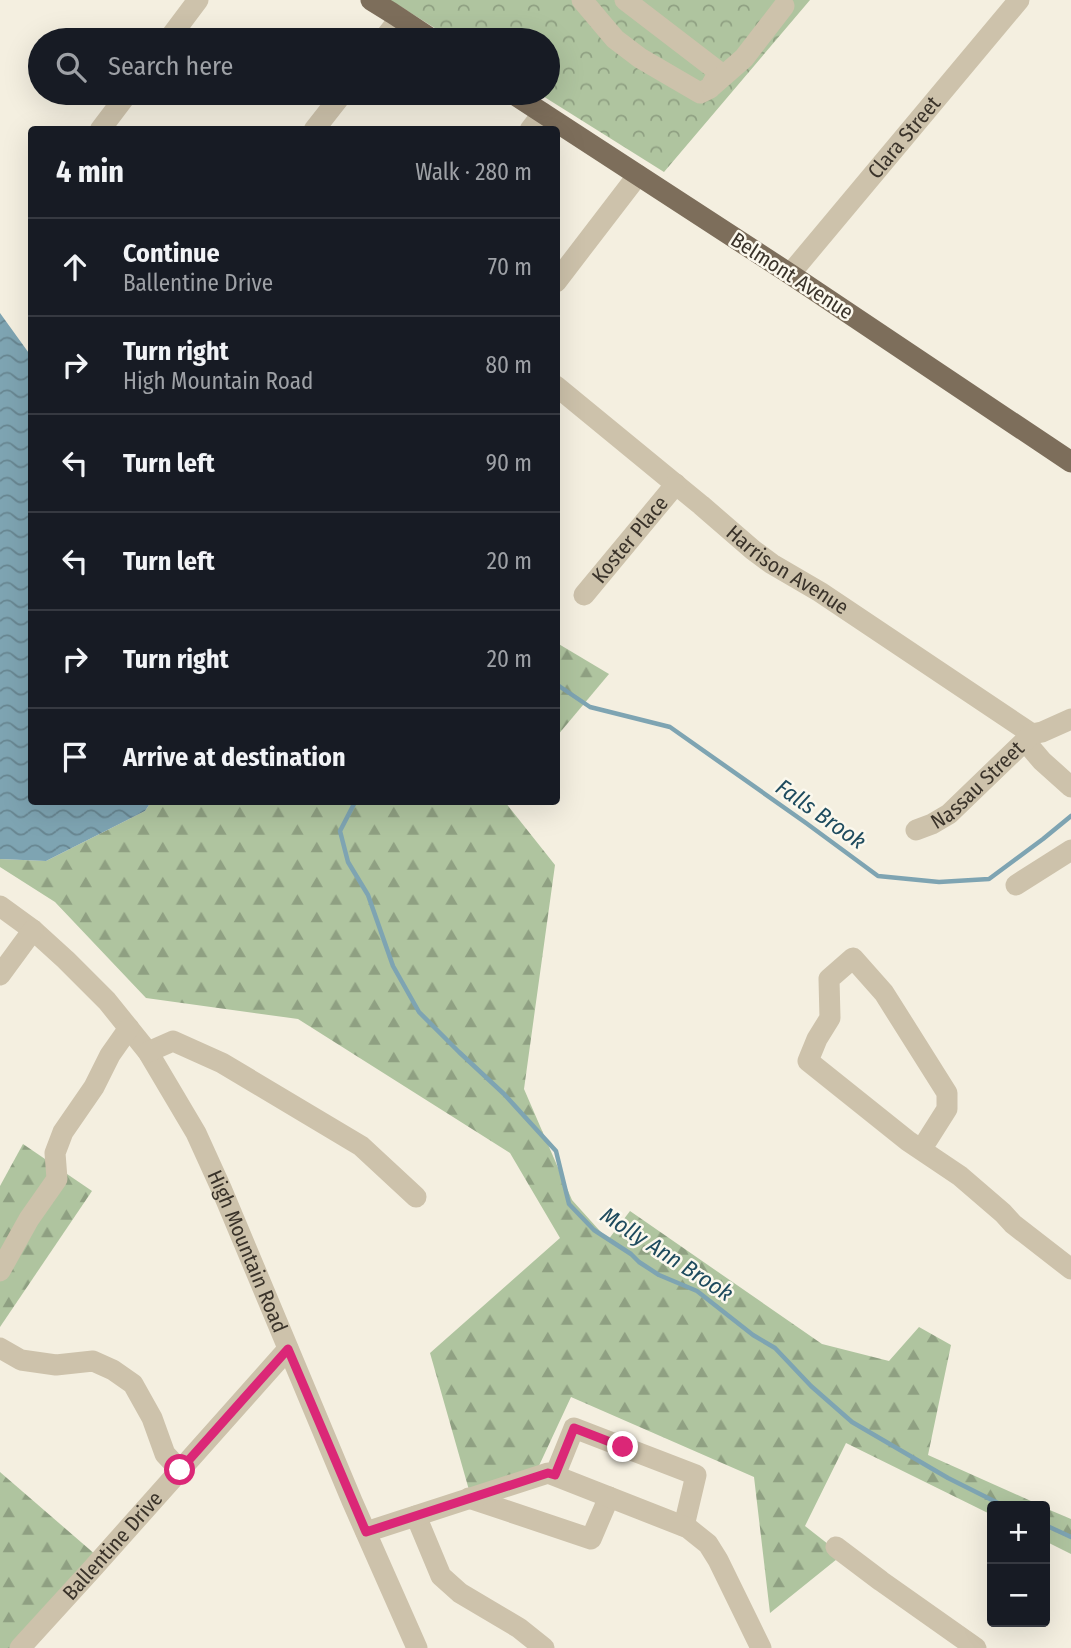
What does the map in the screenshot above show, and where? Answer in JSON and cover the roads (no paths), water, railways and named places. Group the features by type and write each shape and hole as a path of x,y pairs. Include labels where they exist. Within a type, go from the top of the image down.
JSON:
{"main road":[{"path":"371,0 415,28"},
{"name":"Belmont Avenue","path":"523,105 537,121"},
{"name":"Belmont Avenue","path":"560,133 638,175 1071,462"}],"street":[{"path":"177,28 198,0"},
{"path":"582,0 615,38 640,58 700,93 710,88 744,58 784,6"},
{"path":"625,0 719,72 710,88"},
{"name":"Clara Street","path":"790,274 1019,0"},
{"path":"392,28 400,18"},
{"path":"103,126 119,105"},
{"path":"317,126 333,105"},
{"path":"560,277 638,175"},
{"name":"Harrison Avenue","path":"560,389 752,550 820,592 1029,737 1042,761 1071,787"},
{"name":"Koster Place","path":"584,595 676,484"},
{"name":"Nassau Street","path":"916,830 949,814 1029,737 1071,719"},
{"path":"1016,885 1071,849"},
{"name":"High Mountain Road","path":"0,906 33,930 107,1001 148,1052 196,1133 417,1648"},
{"path":"0,975 33,930"},
{"path":"921,1150 947,1109 947,1093 884,993 853,958 829,979 830,1018 808,1061 921,1150 960,1176 1013,1224 1071,1269"},
{"path":"0,1271 29,1219 57,1179 55,1153 63,1132 129,1028"},
{"path":"148,1052 173,1041 222,1063 360,1146 415,1197"},
{"path":"0,1348 21,1360 57,1366 93,1361 113,1370 133,1384 152,1418 165,1454 180,1470"},
{"name":"Ballentine Drive","path":"20,1648 288,1349"},
{"path":"555,1475 574,1428 696,1475 684,1526"},
{"path":"366,1532 548,1473 555,1475 684,1526 708,1544 718,1560 754,1644"},
{"path":"470,1498 591,1539 609,1497"},
{"path":"416,1517 440,1576 460,1593 519,1628 544,1648"},
{"path":"836,1547 976,1648"}],"water":[{"path":"0,313 28,352 28,805 149,805 145,811 46,861 0,859"}],"waterway":[{"name":"Falls Brook","path":"560,687 590,707 670,727 878,876 939,882 989,879 1071,816"},
{"name":"Molly Ann Brook","path":"353,805 340,831 348,862 368,895 393,966 419,1012 504,1094 556,1151 569,1204 594,1230 639,1262 659,1275 697,1291 753,1335 775,1348 811,1386 852,1422 948,1478 994,1501"},
{"name":"Molly Ann Brook","path":"1050,1527 1071,1537"}]}
